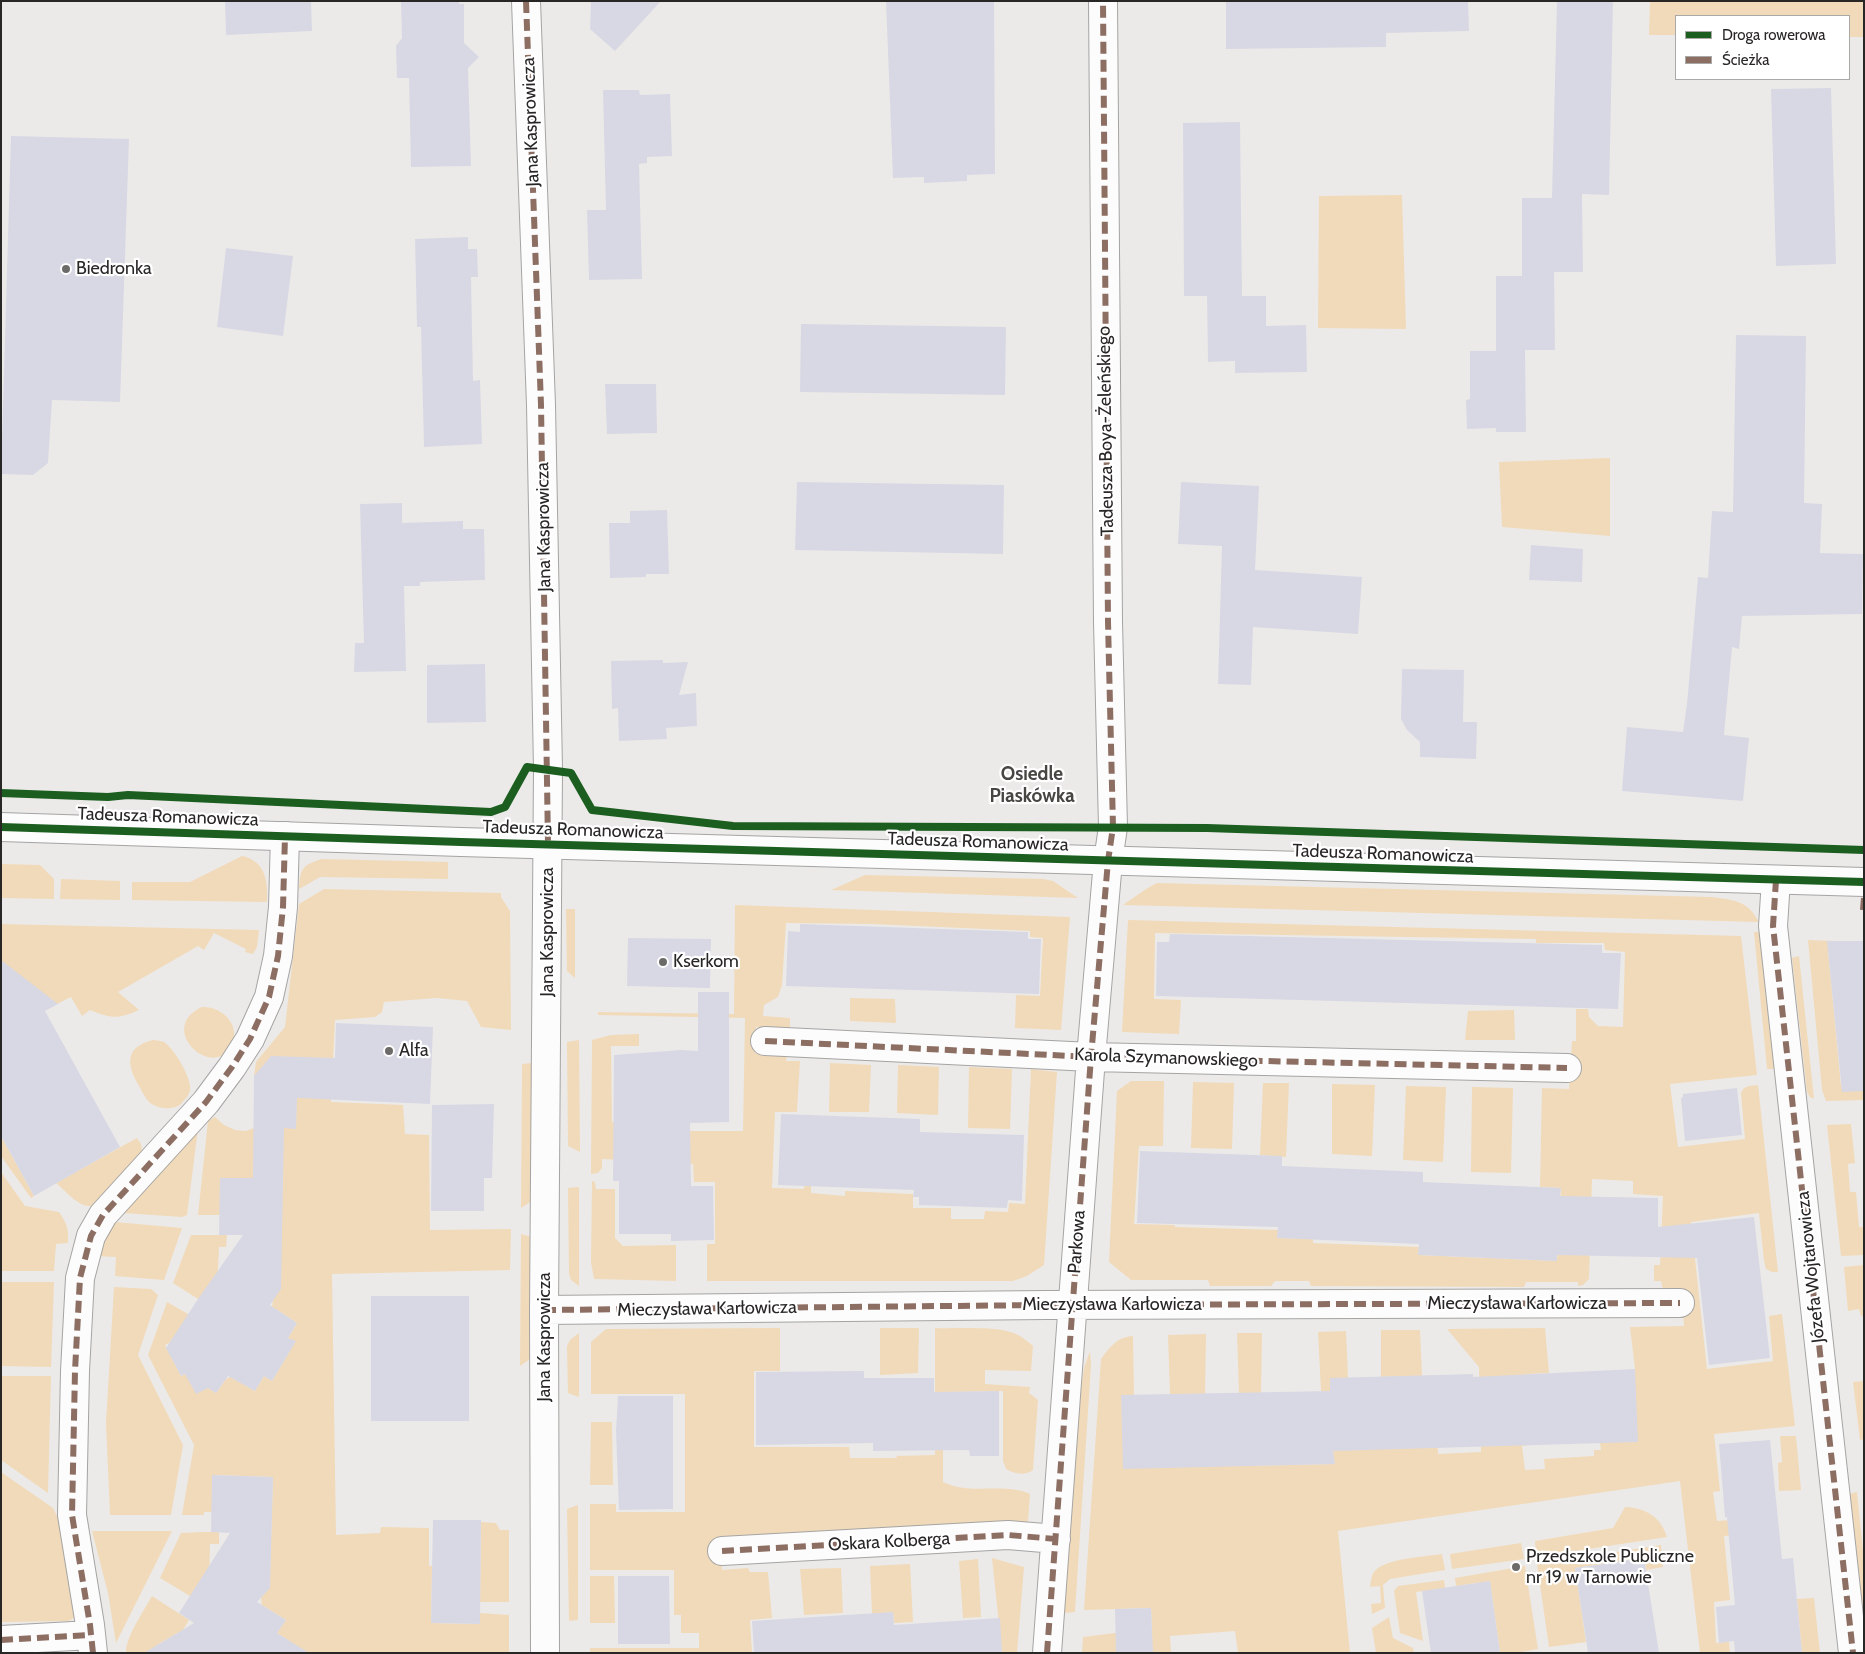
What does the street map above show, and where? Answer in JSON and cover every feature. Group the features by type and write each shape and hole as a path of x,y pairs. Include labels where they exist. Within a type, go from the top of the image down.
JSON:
{"street":[{"name":"Jana Kasprowicza","path":"526,1 541,405 548,844 544,1310 545,1653"},
{"name":"Tadeusza Boya-Żeleńskiego","path":"1103,1 1108,592 1113,818 1108,861"},
{"name":"Tadeusza Romanowicza","path":"1,827 1864,882"},
{"path":"1,1640 92,1644 72,1515 75,1371 80,1278 84,1260 91,1236 103,1215 206,1102 250,1039 269,997 278,956 283,907 285,836"},
{"name":"Parkowa","path":"1047,1653 1091,1057 1108,861"},
{"name":"Józefa Wojtarowicza","path":"1776,880 1773,926 1853,1653"},
{"name":"Karola Szymanowskiego","path":"766,1041 1091,1057 1567,1068"},
{"name":"Mieczysława Karłowicza","path":"544,1310 1073,1305 1680,1303"},
{"name":"Oskara Kolberga","path":"722,1551 1008,1535 1056,1539"}],"shaded area":[{"path":"1650,1 1864,1 1864,37 1850,37 1850,15 1675,15 1675,35 1649,35"},
{"path":"1402,195 1406,329 1318,328 1319,196"},
{"path":"1610,458 1610,536 1502,527 1499,462"},
{"path":"242,856 256,862 261,867 266,880 267,902 132,900 132,882 190,882"},
{"path":"322,859 448,862 448,879 320,877 299,889 303,869 310,863"},
{"path":"1,864 40,865 54,879 54,899 1,898"},
{"path":"865,875 1043,879 1053,881 1078,898 831,890"},
{"path":"61,879 120,881 120,900 60,899"},
{"path":"1157,883 1711,897 1733,900 1745,905 1759,922 1123,905"},
{"path":"324,889 501,893 501,897 510,911 511,1030 481,1027 467,1001 437,998 384,1002 382,1012 375,1017 335,1020 331,1102 403,1105 405,1134 429,1135 430,1230 511,1229 510,1270 332,1274 336,1535 380,1533 381,1527 429,1528 429,1566 432,1566 431,1623 479,1624 480,1613 509,1615 509,1653 276,1653 285,1638 277,1633 286,1620 262,1607 261,1597 270,1587 261,1581 270,1571 273,1477 212,1475 212,1500 220,1512 204,1512 204,1515 182,1515 194,1445 148,1355 167,1302 188,1314 190,1332 165,1345 181,1376 185,1374 216,1393 226,1379 232,1376 255,1391 264,1376 272,1381 295,1342 288,1338 297,1323 276,1309 272,1309 283,1179 220,1178 220,1203 227,1215 198,1215 208,1121 215,1117 224,1125 235,1130 246,1131 254,1128 296,1128 297,1057 254,1076 256,1062 285,1027 299,904"},
{"path":"735,905 1070,917 1061,1030 1015,1028 1016,995 1040,996 1043,938 1030,937 1030,931 872,924 786,923 782,985 778,997 764,1005 763,1016 790,1018 790,1028 756,1027 755,1053 787,1055 786,1061 800,1061 797,1112 775,1112 772,1188 804,1189 805,1182 811,1182 811,1193 845,1196 845,1191 913,1194 913,1208 951,1208 951,1219 984,1219 985,1211 1008,1212 1009,1203 1025,1204 1031,1069 1057,1072 1044,1265 1027,1276 1013,1281 707,1281 707,1244 715,1244 715,1182 694,1182 693,1164 602,1159 602,1168 598,1173 591,1174 592,1040 611,1035 639,1034 639,1046 611,1046 612,1122 632,1122 679,1131 743,1131 745,1018 598,1015 598,1012 734,1014"},
{"path":"566,909 575,909 575,978 567,971"},
{"path":"1128,920 1741,936 1757,1075 1670,1084 1678,1147 1745,1139 1741,1093 1746,1087 1758,1085 1778,1272 1766,1269 1759,1213 1691,1222 1707,1369 1773,1361 1769,1316 1782,1314 1795,1426 1714,1434 1720,1491 1713,1492 1717,1521 1746,1519 1749,1534 1724,1536 1730,1600 1714,1602 1716,1643 1729,1642 1730,1653 1700,1653 1680,1481 1338,1531 1350,1653 1238,1653 1235,1631 1170,1636 1171,1653 1154,1653 1147,1649 1123,1649 1112,1653 1082,1653 1083,1637 1152,1631 1151,1608 1084,1610 1101,1359 1111,1347 1123,1338 1133,1336 1134,1395 1241,1466 1334,1464 1333,1451 1437,1438 1438,1454 1481,1452 1479,1367 1447,1329 1545,1328 1549,1373 1527,1374 1530,1445 1522,1446 1525,1470 1545,1469 1544,1459 1594,1456 1594,1450 1601,1450 1600,1443 1635,1369 1630,1327 1684,1326 1682,1296 1663,1290 1661,1281 1654,1281 1654,1265 1660,1265 1663,1196 1633,1194 1633,1181 1592,1179 1589,1279 1583,1285 1578,1286 1578,1282 1526,1282 1524,1287 1311,1286 1309,1281 1275,1281 1271,1286 1210,1286 1208,1280 1131,1280 1109,1262 1117,1091 1131,1081 1164,1081 1163,1146 1139,1146 1134,1224 1278,1230 1277,1238 1313,1239 1313,1243 1419,1247 1418,1255 1557,1261 1561,1188 1540,1187 1542,1088 1569,1089 1572,1041 1576,1041 1576,1009 1588,1009 1589,1017 1598,1026 1623,1027 1625,952 1605,950 1604,943 1536,943 1536,939 1155,933 1154,999 1181,1000 1179,1034 1122,1032"},
{"path":"1,924 259,930 257,947 253,954 245,952 246,949 214,933 204,950 198,946 118,992 139,1010 115,1017 90,1010 82,1016 71,997 55,1005 51,998 45,1001 12,975 14,970 1,962"},
{"path":"1754,932 1759,932 1774,1069 1767,1069"},
{"path":"1808,940 1835,941 1828,950 1841,1086 1864,1084 1864,1100 1826,1101 1822,1090"},
{"path":"1799,956 1814,1099 1807,1092 1792,958"},
{"path":"850,998 895,999 896,1023 850,1021"},
{"path":"202,1007 209,1007 222,1013 228,1018 234,1030 232,1044 224,1054 213,1058 202,1055 193,1048 186,1038 184,1027 189,1016"},
{"path":"1514,1010 1515,1040 1465,1040 1468,1011"},
{"path":"153,1040 164,1042 168,1045 182,1065 189,1080 190,1091 188,1095 181,1104 173,1108 161,1108 149,1102 132,1071 130,1064 133,1052 137,1047"},
{"path":"579,1040 580,1152 568,1146 567,1042"},
{"path":"532,1063 532,1201 521,1208 522,1064"},
{"path":"830,1063 871,1065 869,1112 829,1112"},
{"path":"898,1065 939,1067 938,1115 897,1113"},
{"path":"969,1067 1012,1069 1010,1129 968,1128"},
{"path":"1193,1082 1234,1083 1232,1149 1191,1148"},
{"path":"1263,1083 1289,1083 1286,1157 1260,1155"},
{"path":"1332,1084 1375,1085 1372,1156 1332,1154"},
{"path":"1406,1086 1446,1087 1443,1162 1403,1160"},
{"path":"1472,1087 1513,1088 1511,1173 1471,1172"},
{"path":"1851,1124 1855,1163 1848,1164 1850,1192 1856,1192 1859,1227 1864,1227 1864,1255 1841,1256 1827,1125"},
{"path":"198,1129 187,1215 182,1217 123,1213"},
{"path":"1,1136 34,1196 31,1198 1,1156"},
{"path":"137,1138 141,1144 143,1157 98,1205 86,1206 81,1204 56,1183"},
{"path":"1,1172 25,1206 59,1212 64,1220 68,1230 68,1243 56,1244 54,1271 1,1271"},
{"path":"592,1181 595,1182 596,1189 615,1189 615,1238 623,1246 676,1245 676,1281 594,1279 591,1263"},
{"path":"579,1187 579,1286 571,1280 569,1274 568,1188"},
{"path":"115,1222 182,1228 164,1280 115,1276 116,1257 95,1256 105,1233"},
{"path":"521,1234 532,1237 533,1357 520,1366"},
{"path":"191,1235 227,1235 226,1247 219,1247 217,1291 198,1299 173,1283"},
{"path":"1864,1265 1864,1316 1861,1316 1859,1309 1848,1311 1844,1267"},
{"path":"1,1282 54,1282 51,1367 1,1366"},
{"path":"114,1287 151,1289 158,1295 138,1355 183,1445 171,1515 110,1515 106,1423"},
{"path":"780,1328 780,1371 754,1371 754,1447 849,1447 850,1458 896,1458 897,1456 935,1455 935,1328 1002,1330 1016,1334 1028,1342 1033,1346 1031,1371 985,1370 985,1384 1030,1387 1029,1393 1038,1400 1033,1470 1020,1474 1006,1469 1003,1461 1003,1391 943,1392 943,1482 965,1488 1009,1489 1030,1494 1028,1522 720,1538 722,1570 748,1568 750,1572 768,1572 772,1618 750,1620 752,1653 590,1653 590,1648 699,1648 699,1633 681,1633 681,1615 674,1615 674,1570 590,1570 590,1504 616,1504 616,1512 685,1512 685,1394 591,1394 591,1342 606,1329"},
{"path":"880,1328 919,1328 918,1373 880,1375"},
{"path":"1381,1330 1420,1330 1422,1376 1381,1377"},
{"path":"1346,1331 1348,1378 1330,1391 1321,1391 1318,1332"},
{"path":"579,1333 579,1397 568,1393 567,1346 570,1340"},
{"path":"1237,1333 1262,1333 1261,1393 1239,1393"},
{"path":"1206,1334 1205,1394 1170,1394 1168,1335"},
{"path":"1090,1351 1091,1365 1075,1612 1064,1613 1080,1397 1084,1368"},
{"path":"1,1376 51,1376 48,1493 1,1460"},
{"path":"1864,1381 1864,1439 1860,1440 1853,1382"},
{"path":"591,1422 612,1422 613,1485 590,1485"},
{"path":"1780,1436 1796,1436 1801,1490 1779,1491 1778,1463 1782,1462"},
{"path":"1,1472 53,1508 58,1518 78,1608 75,1616 68,1621 1,1622"},
{"path":"1857,1492 1864,1561 1864,1626 1849,1494"},
{"path":"578,1505 578,1620 569,1621 567,1509"},
{"path":"1625,1507 1640,1509 1652,1515 1661,1524 1667,1537 1536,1557 1535,1541 1613,1528"},
{"path":"481,1522 496,1523 500,1530 509,1530 509,1602 480,1602"},
{"path":"92,1531 172,1531 116,1643 108,1593"},
{"path":"219,1532 219,1544 210,1544 209,1590 190,1596 160,1578 181,1533"},
{"path":"1521,1543 1524,1559 1452,1569 1450,1554"},
{"path":"1661,1545 1663,1567 1646,1570 1644,1558 1575,1568 1586,1642 1549,1647 1537,1564"},
{"path":"1442,1554 1445,1570 1390,1579 1383,1585 1385,1608 1372,1614 1371,1604 1381,1603 1380,1586 1370,1587 1373,1574 1379,1567 1396,1561"},
{"path":"992,1558 1024,1567 1017,1653 1002,1653"},
{"path":"978,1559 981,1617 963,1618 959,1561"},
{"path":"910,1564 913,1622 894,1623 893,1612 872,1614 870,1566"},
{"path":"1525,1566 1538,1649 1515,1653 1500,1653 1490,1581 1456,1586 1455,1578"},
{"path":"841,1568 843,1613 804,1615 800,1569"},
{"path":"590,1576 614,1576 615,1623 590,1623"},
{"path":"1444,1580 1445,1588 1416,1592 1423,1641 1400,1633 1394,1591 1398,1586"},
{"path":"152,1596 189,1620 183,1630 157,1645 162,1653 126,1653 132,1632"},
{"path":"1814,1598 1820,1653 1802,1653 1797,1599"},
{"path":"1389,1617 1393,1638 1413,1648 1414,1653 1376,1653 1372,1628"}],"building":[{"path":"225,1 311,1 312,31 226,35"},
{"path":"401,1 459,1 459,4 464,4 464,43 479,57 468,68 471,166 411,167 409,78 397,78 396,46 402,38"},
{"path":"591,1 661,1 615,51 590,29"},
{"path":"886,1 994,1 995,174 967,175 967,181 924,183 924,177 893,178"},
{"path":"1226,1 1468,1 1469,31 1386,33 1386,47 1226,49"},
{"path":"1557,1 1613,1 1609,195 1582,194 1583,272 1554,272 1555,350 1525,350 1526,432 1496,432 1496,428 1467,429 1466,400 1470,399 1470,351 1496,351 1496,276 1522,276 1522,198 1552,198"},
{"path":"1831,88 1836,264 1776,266 1771,89"},
{"path":"603,90 639,90 640,95 670,94 672,156 647,157 647,163 639,164 642,279 589,280 587,210 606,210"},
{"path":"1240,122 1242,296 1266,296 1266,326 1306,325 1307,372 1235,373 1235,361 1208,362 1207,296 1184,296 1183,123"},
{"name":"Biedronka","path":"11,136 129,139 120,402 52,400 48,463 33,475 1,474"},
{"path":"468,237 468,249 477,249 478,277 471,277 473,381 480,380 482,444 424,447 421,327 417,327 415,239"},
{"path":"226,248 293,256 283,336 217,327"},
{"path":"801,324 1006,327 1005,395 800,392"},
{"path":"1736,335 1806,336 1804,503 1822,504 1820,553 1863,554 1862,614 1742,616 1739,649 1732,647 1724,735 1749,738 1743,801 1622,791 1627,727 1683,732 1698,577 1708,578 1712,511 1733,512"},
{"path":"605,384 656,384 657,433 607,434"},
{"path":"797,482 1004,485 1003,554 795,550"},
{"path":"1181,482 1259,486 1255,570 1362,577 1358,634 1253,627 1251,685 1218,684 1222,546 1178,544"},
{"path":"402,503 402,523 463,521 463,529 484,529 485,580 420,582 420,586 404,586 406,671 354,672 355,643 364,643 360,504"},
{"path":"667,510 669,574 646,574 646,577 610,578 609,523 630,523 630,511"},
{"path":"1531,545 1583,549 1582,582 1529,580"},
{"path":"663,660 663,663 688,662 679,695 696,693 697,726 666,728 667,739 619,741 618,708 612,709 611,661"},
{"path":"485,664 486,722 427,723 427,665"},
{"path":"1402,669 1464,670 1463,722 1477,722 1476,759 1420,757 1420,742 1407,730 1401,719"},
{"path":"800,924 1028,932 1028,939 1041,939 1039,994 786,986 788,931 800,932"},
{"path":"1170,934 1602,945 1602,953 1621,953 1618,1009 1156,996 1157,942 1169,942"},
{"path":"628,938 711,939 710,988 627,986"},
{"path":"1827,941 1864,941 1864,1091 1842,1092"},
{"path":"1,960 58,1004 45,1011 120,1147 34,1196 1,1136"},
{"path":"698,992 729,992 729,1122 690,1123 691,1186 713,1186 714,1240 671,1241 671,1234 619,1234 619,1181 613,1181 614,1055 681,1050 698,1051"},
{"path":"336,1023 433,1027 430,1104 297,1098 296,1129 284,1128 281,1289 270,1305 297,1323 288,1338 296,1341 272,1381 264,1376 255,1391 228,1376 216,1393 208,1388 196,1394 185,1374 181,1376 166,1348 243,1235 219,1235 220,1178 253,1178 254,1076 271,1056 335,1058"},
{"path":"1737,1088 1742,1135 1685,1141 1681,1098 1683,1094"},
{"path":"494,1104 492,1178 484,1178 484,1211 431,1211 432,1105"},
{"path":"781,1114 920,1119 920,1132 1024,1135 1022,1201 1008,1200 1007,1208 919,1205 919,1197 913,1197 914,1190 778,1185"},
{"path":"1140,1151 1282,1156 1282,1166 1423,1172 1423,1182 1561,1188 1560,1196 1658,1198 1658,1227 1754,1217 1770,1358 1709,1365 1697,1258 1557,1255 1557,1261 1418,1255 1419,1244 1277,1238 1278,1227 1137,1223"},
{"path":"371,1296 469,1296 469,1421 371,1421"},
{"path":"1635,1369 1638,1442 1333,1451 1335,1464 1123,1469 1121,1395 1330,1391 1330,1378 1473,1374 1473,1377"},
{"path":"864,1371 864,1378 934,1378 934,1392 999,1391 999,1456 970,1456 969,1450 873,1451 873,1443 756,1445 756,1372"},
{"path":"618,1396 673,1396 673,1509 619,1510 616,1431"},
{"path":"1770,1440 1782,1559 1793,1558 1802,1653 1735,1653 1734,1641 1719,1643 1716,1607 1735,1605 1719,1444"},
{"path":"212,1475 273,1477 270,1588 257,1602 286,1620 277,1633 309,1653 144,1653 194,1623 179,1613 230,1533 211,1532"},
{"path":"433,1520 481,1520 480,1624 431,1623"},
{"name":"Przedszkole Publiczne nr 19 w Tarnowie","path":"1644,1558 1659,1653 1588,1653 1575,1568"},
{"path":"618,1576 669,1576 670,1644 618,1644"},
{"name":"Przedszkole Publiczne nr 19 w Tarnowie","path":"1490,1581 1500,1653 1431,1653 1422,1591"},
{"path":"1151,1608 1153,1653 1116,1653 1115,1609"},
{"path":"893,1612 894,1625 1000,1618 1002,1653 754,1653 752,1621"}],"marked path":[{"path":"526,1 541,405 548,844"},
{"path":"1047,1653 1091,1057 1108,861 1113,827 1108,622 1103,1"},
{"path":"93,1653 72,1515 75,1371 80,1278 91,1236 103,1215 206,1102 250,1039 269,997 278,956 283,907 285,836"},
{"path":"1776,880 1773,926 1853,1653"},
{"path":"1863,910 1864,898"},
{"path":"765,1041 1091,1057 1567,1068"},
{"path":"544,1310 1046,1305 1680,1303"},
{"path":"722,1551 1008,1535 1056,1539"},
{"path":"1,1640 91,1635"}],"cycle path":[{"path":"1,793 108,797 128,795 491,812 505,807 527,767 571,773 592,810 733,826 1207,828 1864,850"},
{"path":"1,827 1864,882"}],"place":[{"name":"Biedronka","path":"66,269"},
{"name":"Kserkom","path":"663,962"},
{"name":"Alfa","path":"389,1051"},
{"name":"Przedszkole Publiczne nr 19 w Tarnowie","path":"1516,1567"}],"district":[{"name":"Osiedle Piaskówka","path":"1032,785"}]}
